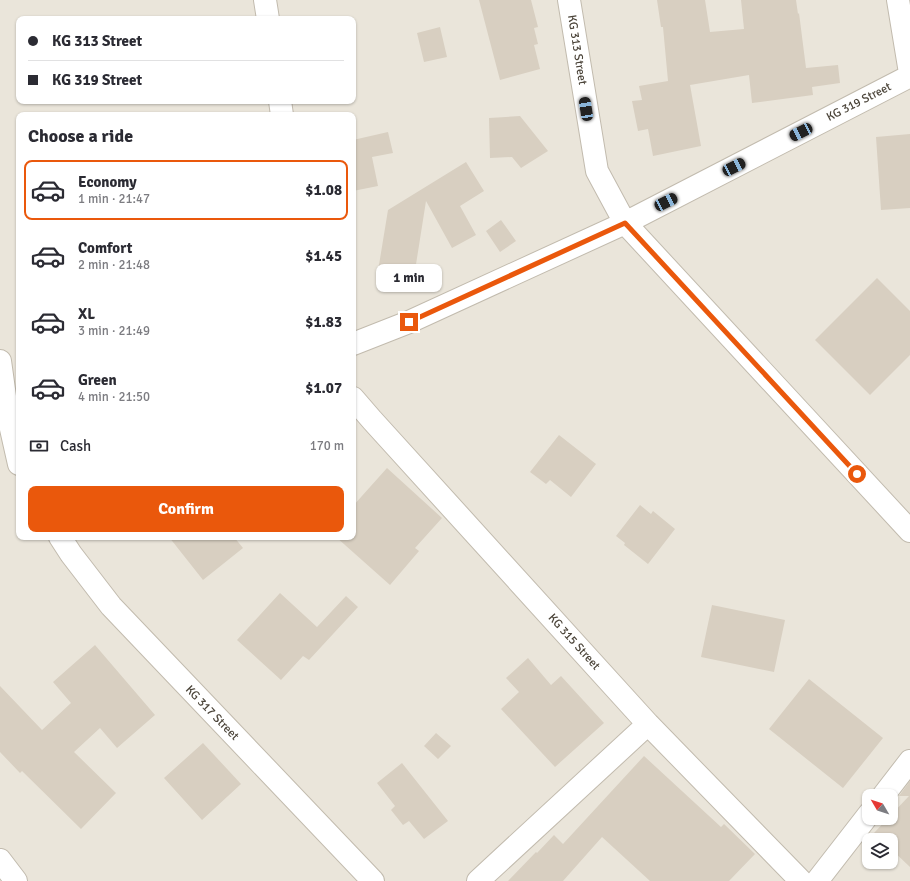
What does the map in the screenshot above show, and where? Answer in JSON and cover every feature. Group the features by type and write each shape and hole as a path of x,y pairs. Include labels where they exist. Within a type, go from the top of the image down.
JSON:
{"street":[{"path":"265,0 268,16"},
{"name":"KG 313 Street","path":"569,0 597,171 625,223 910,531"},
{"path":"898,0 910,75"},
{"name":"KG 319 Street","path":"356,343 409,322 625,223 910,75"},
{"path":"0,361 7,411 16,451"},
{"name":"KG 315 Street","path":"356,401 648,724 801,881"},
{"name":"KG 317 Street","path":"62,540 111,606 373,881"},
{"path":"478,881 648,724"},
{"path":"888,789 910,761"},
{"path":"817,881 862,823"},
{"path":"0,860 16,881"}],"shaded area":[{"path":"0,0 910,0 910,881 0,881"}],"building":[{"path":"479,0 531,0 538,27 534,28 538,44 534,45 540,69 500,80"},
{"path":"657,0 705,0 710,32 744,29 741,0 796,0 806,68 838,65 840,83 812,87 813,95 752,103 749,75 690,85 701,146 653,156 648,129 638,131 632,101 642,100 639,86 668,81 663,27 661,27"},
{"path":"440,27 447,57 424,62 417,33"},
{"path":"520,116 548,151 521,168 512,157 490,158 489,118"},
{"path":"388,132 393,153 372,157 378,186 356,190 356,139"},
{"path":"910,134 910,208 881,210 876,137"},
{"path":"466,162 484,191 460,206 476,235 452,248 426,201 414,277 378,271 388,210"},
{"path":"501,220 516,241 500,252 486,231"},
{"path":"877,278 910,311 910,355 870,395 815,340"},
{"path":"559,435 596,464 571,497 550,480 546,484 530,472"},
{"path":"387,468 442,518 415,548 419,551 390,585 339,540 356,540 356,503"},
{"path":"640,505 651,514 653,511 675,529 648,564 624,545 625,543 616,536"},
{"path":"171,540 236,540 243,548 203,580"},
{"path":"280,593 317,627 346,596 358,607 309,660 303,656 281,680 237,640"},
{"path":"712,605 785,620 774,672 701,657"},
{"path":"95,645 155,715 117,748 100,728 74,752 116,793 81,829 22,771 20,773 0,752 0,686 42,730 71,703 53,682"},
{"path":"528,658 551,685 561,676 604,723 555,767 501,709 519,692 506,678"},
{"path":"809,679 883,738 843,788 769,729"},
{"path":"436,733 451,746 438,759 424,746"},
{"path":"203,743 241,784 202,820 164,778"},
{"path":"644,756 721,827 724,824 755,854 729,881 650,881 602,837 563,881 508,881 554,835 563,844"},
{"path":"402,763 448,821 424,839 409,821 403,825 391,810 395,806 377,783"},
{"path":"910,781 910,867 898,856 898,833 874,833 881,825 898,825 898,808 909,796 899,796"}],"route":[{"path":"409,322 625,223 857,474"}]}
